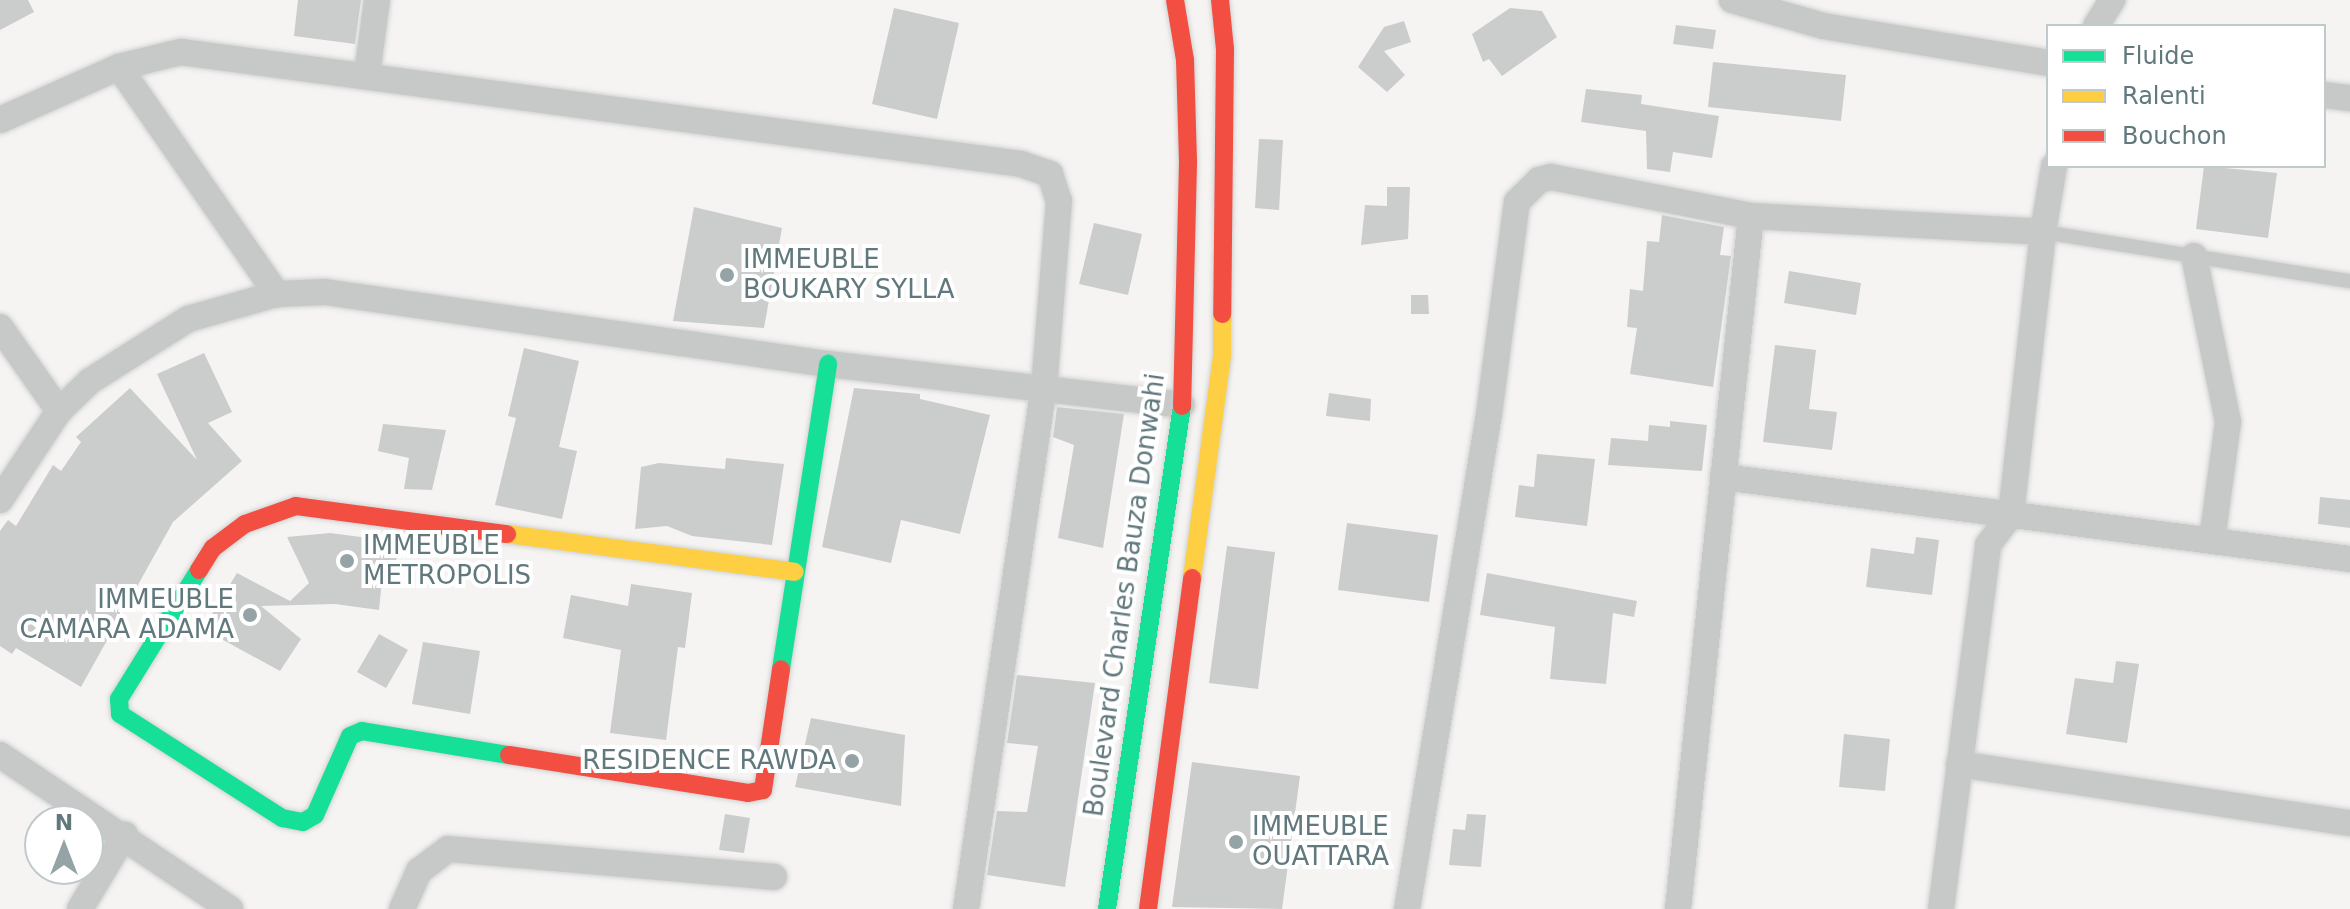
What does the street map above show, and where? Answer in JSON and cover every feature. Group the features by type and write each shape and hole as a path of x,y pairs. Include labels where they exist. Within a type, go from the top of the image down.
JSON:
{"street":[{"path":"367,74 377,0"},
{"name":"Boulevard Charles Bauza Donwahi","path":"1107,909 1182,405 1188,163 1185,60 1175,0"},
{"path":"1148,909 1222,355 1225,49 1220,0"},
{"path":"1732,0 1823,26 2046,63"},
{"path":"2097,24 2112,0"},
{"path":"0,120 119,67 181,52 367,74 1021,164 1050,174 1059,201 1044,386 966,909"},
{"path":"119,67 277,294"},
{"path":"2326,95 2350,98"},
{"path":"1941,909 1988,545 2011,514 2043,232 2054,168"},
{"path":"1407,909 1489,414 1517,202 1539,180 1551,177 1751,216 2043,232"},
{"path":"1678,909 1751,216"},
{"path":"2194,256 2228,422 2212,541"},
{"path":"0,500 59,411 90,381 188,319 277,294 325,292 828,364 1044,386 1182,405"},
{"path":"0,327 59,411"},
{"path":"794,572 296,506 245,524 213,548 119,699 120,714 282,818 303,822 315,815 350,736 362,731 748,793 763,790 828,364"},
{"path":"1723,477 2350,559"},
{"path":"0,755 125,834 230,909"},
{"path":"1959,764 2350,823"},
{"path":"80,909 125,834"},
{"path":"402,909 419,871 448,849 774,877"}],"lane":[{"path":"2043,232 2350,281"}],"building":[{"path":"0,0 28,0 34,12 0,30"},
{"path":"298,0 361,0 355,44 294,36"},
{"path":"894,8 959,23 937,119 872,104"},
{"path":"1510,8 1542,11 1557,37 1502,76 1489,59 1483,62 1472,34"},
{"path":"1404,21 1411,42 1384,51 1405,75 1387,92 1358,67 1384,27"},
{"path":"1676,25 1716,30 1713,49 1673,44"},
{"path":"1713,62 1846,75 1841,121 1708,107"},
{"path":"1586,89 1642,95 1641,104 1719,116 1712,158 1673,152 1670,172 1647,169 1646,131 1581,122"},
{"path":"1259,139 1283,140 1279,210 1255,208"},
{"path":"2204,168 2277,173 2268,238 2196,229"},
{"path":"1387,187 1410,187 1408,239 1361,245 1365,205 1387,206"},
{"name":"IMMEUBLE BOUKARY SYLLA","path":"694,207 782,228 764,328 673,321"},
{"path":"1662,215 1724,227 1720,255 1731,256 1713,387 1630,374 1637,328 1627,327 1630,289 1643,291 1647,241 1659,242"},
{"path":"1094,223 1142,234 1128,295 1079,284"},
{"path":"1789,271 1861,283 1856,315 1784,303"},
{"path":"1411,295 1428,295 1429,314 1411,314"},
{"path":"1775,345 1816,350 1809,409 1837,412 1832,450 1763,442"},
{"path":"524,348 579,361 559,447 577,451 562,519 495,505 516,418 508,416"},
{"path":"204,353 232,412 208,423 242,461 173,522 81,687 16,648 12,654 0,646 0,531 8,520 16,526 53,465 61,471 81,442 76,437 130,388 197,460 157,374"},
{"path":"854,388 920,394 920,399 990,415 960,534 901,520 891,563 822,547"},
{"path":"1329,393 1371,399 1370,421 1326,416"},
{"path":"1057,407 1124,414 1103,548 1058,538 1074,445 1053,437"},
{"path":"1670,421 1707,425 1702,471 1608,465 1611,438 1648,441 1649,425 1670,427"},
{"path":"383,424 446,430 432,490 404,489 409,458 378,451"},
{"path":"1537,454 1595,459 1587,526 1515,517 1519,485 1534,487"},
{"path":"726,458 784,464 772,545 692,536 667,526 635,529 641,467 659,463 725,469"},
{"path":"2320,497 2350,500 2350,528 2318,524"},
{"path":"1347,523 1438,535 1429,602 1338,590"},
{"path":"330,533 399,542 393,581 382,580 379,610 335,604 261,606 301,639 280,671 203,629 237,573 290,601 309,583 287,537"},
{"path":"1916,537 1939,540 1932,595 1866,587 1871,548 1914,554"},
{"path":"1227,546 1275,552 1258,689 1209,683"},
{"path":"1487,573 1637,601 1634,617 1613,613 1606,684 1550,679 1555,627 1480,615"},
{"path":"631,584 692,593 685,648 678,647 666,740 610,733 621,650 563,638 571,595 628,606"},
{"path":"379,634 408,650 386,688 357,672"},
{"path":"423,642 480,651 470,714 412,704"},
{"path":"2116,661 2139,664 2127,743 2066,734 2075,678 2113,683"},
{"path":"1017,675 1095,683 1065,887 987,875 997,811 1027,812 1038,746 1007,743"},
{"name":"RESIDENCE RAWDA","path":"811,718 905,735 901,806 795,787"},
{"path":"1844,734 1890,739 1885,791 1839,787"},
{"name":"IMMEUBLE OUATTARA","path":"1192,762 1300,776 1282,909 1172,907"},
{"path":"725,814 750,818 744,853 719,850"},
{"path":"1467,814 1486,815 1481,867 1449,865 1453,829 1465,830"}],"traffic: fast":[{"path":"781,669 828,364"},
{"path":"1107,909 1182,406"},
{"path":"199,570 119,699 120,714 282,818 303,822 315,815 350,736 362,731 509,755"}],"traffic: slow":[{"path":"1192,578 1222,355 1222,314"},
{"path":"507,534 794,572"}],"traffic: jam":[{"path":"1175,0 1185,60 1188,163 1182,406"},
{"path":"1220,0 1225,49 1222,314"},
{"path":"199,570 213,548 245,524 296,506 507,534"},
{"path":"1148,909 1192,578"},
{"path":"509,755 748,793 763,790 781,669"}],"place":[{"name":"IMMEUBLE BOUKARY SYLLA","path":"727,275"},
{"name":"IMMEUBLE METROPOLIS","path":"347,561"},
{"name":"IMMEUBLE CAMARA ADAMA","path":"250,615"},
{"name":"RESIDENCE RAWDA","path":"852,761"},
{"name":"IMMEUBLE OUATTARA","path":"1236,842"}]}
